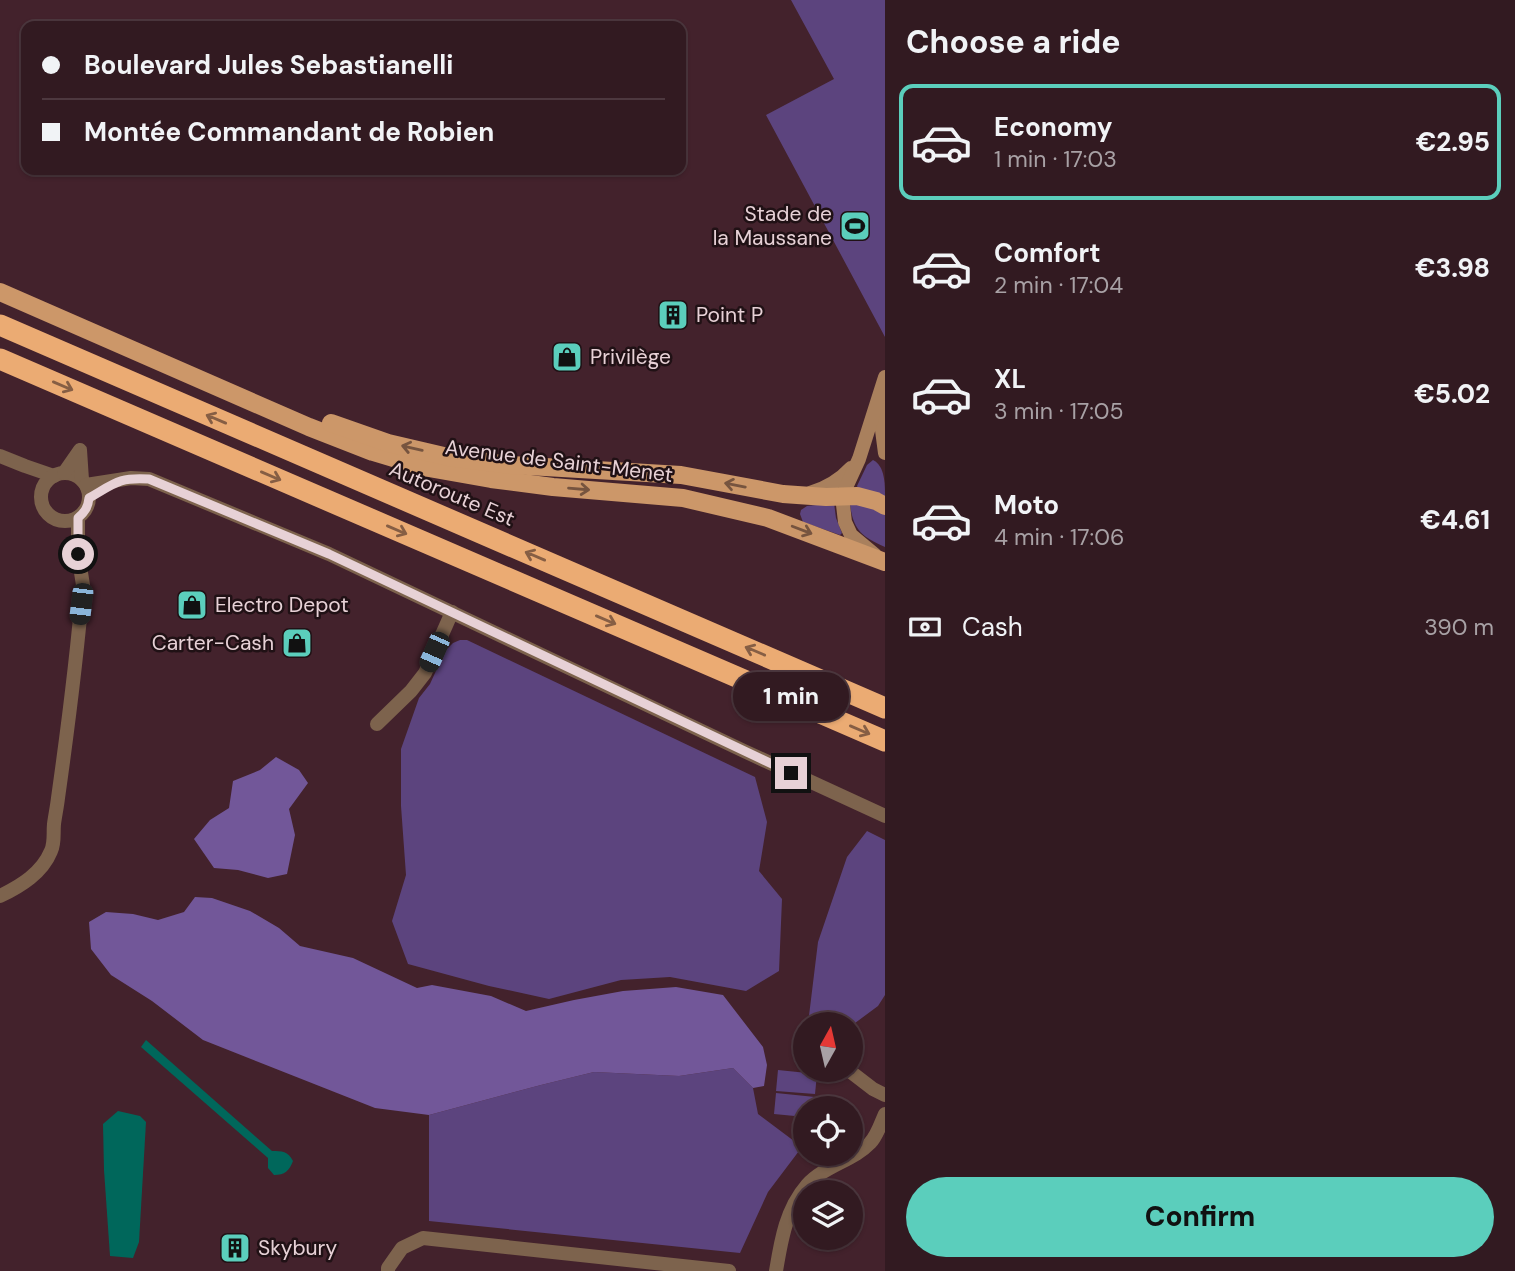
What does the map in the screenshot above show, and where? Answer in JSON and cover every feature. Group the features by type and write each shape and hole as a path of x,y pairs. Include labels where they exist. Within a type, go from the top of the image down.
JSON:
{"highway":[{"name":"Autoroute Est","path":"0,325 885,708"},
{"path":"0,359 885,741"}],"main road":[{"name":"Avenue de Saint-Menet","path":"0,279 328,422 388,443 448,457 511,466 681,475 802,496 857,495 885,506"},
{"name":"Avenue de Saint-Menet","path":"0,292 309,427 373,452 423,467 491,479 683,498 768,518 885,561"},
{"path":"884,380 859,458 842,496 845,522 851,535 885,561"},
{"path":"884,380 882,430 885,453"},
{"path":"802,496 827,488 842,478 859,458"}],"street":[{"path":"81,445 88,506 78,518 62,521 49,516 43,507 41,497 54,478 81,445"},
{"path":"0,456 54,478 74,475 86,487"},
{"path":"86,487 131,478 149,479 329,554 885,816"},
{"path":"0,895 31,877 43,864 54,840 83,585 78,554 78,518"},
{"path":"62,521 78,554"},
{"path":"377,724 411,691 425,673 452,612"},
{"path":"0,885 12,880 35,860 54,824"},
{"path":"863,1081 885,1094"},
{"path":"776,1271 781,1242 794,1202 808,1184 823,1172 871,1143 885,1114"},
{"path":"388,1271 402,1248 423,1238 729,1271"}],"shaded area":[{"name":"Stade de la Maussane","path":"791,0 885,0 885,337 766,115 834,79"},
{"path":"873,460 882,471 885,497 857,486 867,465"},
{"path":"834,503 842,533 840,535 803,522 801,510 807,506"},
{"path":"850,504 862,504 885,514 885,547 870,540 860,531"},
{"path":"460,640 467,640 755,777 767,822 759,871 782,899 779,971 746,991 670,977 621,980 549,999 408,964 392,921 406,875 401,806 401,749 419,698 430,684 445,651"},
{"path":"276,757 299,770 308,783 289,809 295,835 287,874 268,878 238,870 214,868 194,839 210,820 229,808 233,781 260,770"},
{"path":"867,831 885,840 885,995 878,1006 863,1017 863,1012 809,1012 818,942 847,857"},
{"path":"195,897 212,898 250,911 279,928 300,946 353,958 417,988 432,985 491,996 526,1011 623,991 676,987 723,995 763,1047 767,1065 764,1086 753,1088 733,1068 679,1076 594,1072 429,1115 375,1108 203,1040 152,1001 111,975 91,949 89,922 106,912 133,914 158,920 184,912"},
{"path":"146,1040 272,1151 287,1153 293,1161 288,1170 274,1175 268,1168 268,1158 141,1047"},
{"path":"733,1068 753,1088 758,1114 793,1140 793,1159 768,1192 740,1253 429,1221 429,1115 594,1072 679,1076"},
{"path":"778,1070 793,1072 793,1082 816,1082 815,1094 776,1091"},
{"path":"776,1093 805,1096 793,1096 793,1116 774,1114"},
{"path":"118,1111 140,1116 146,1122 139,1242 133,1258 110,1256 103,1124"}],"place":[{"name":"Stade de la Maussane","path":"855,226"},
{"name":"Point P","path":"673,315"},
{"name":"Privilège","path":"567,357"},
{"name":"Electro Depot","path":"192,605"},
{"name":"Carter-Cash","path":"297,643"},
{"name":"Skybury","path":"235,1248"}],"route":[{"path":"78,554 78,518 88,506 89,498 121,480 149,479 329,554 791,773"}]}
